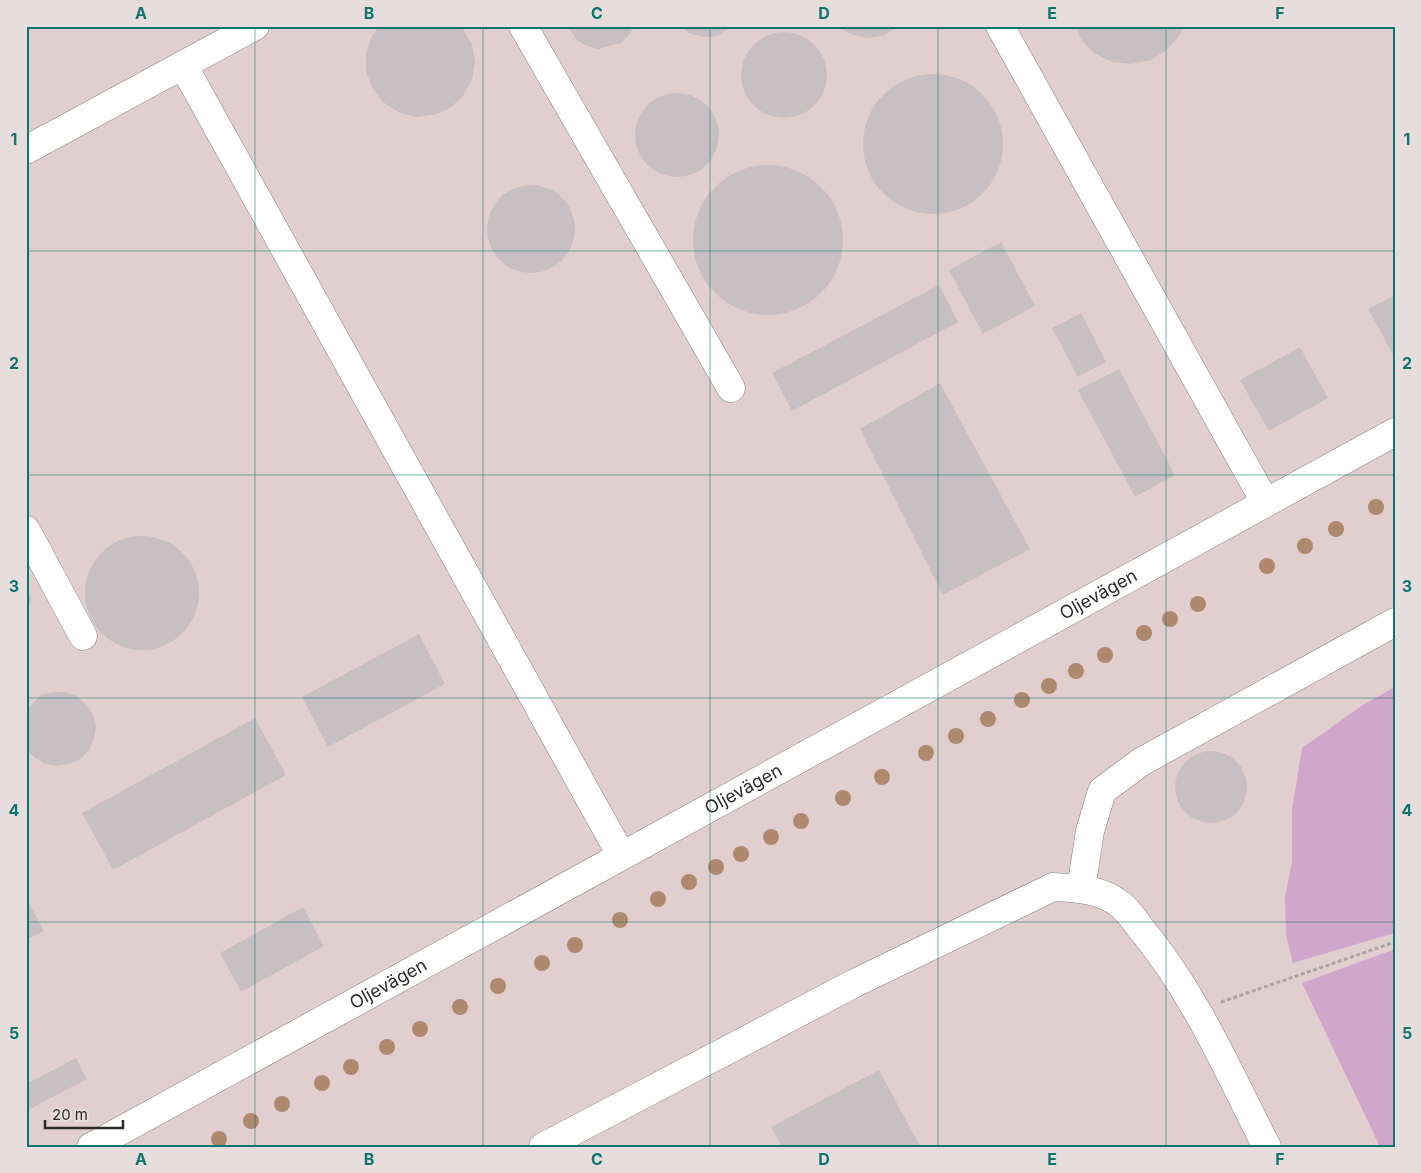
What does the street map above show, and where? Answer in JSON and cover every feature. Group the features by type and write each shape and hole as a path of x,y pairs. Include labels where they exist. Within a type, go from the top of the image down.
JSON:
{"street":[{"path":"26,150 255,26"},
{"path":"523,26 730,388"},
{"path":"1000,26 1265,502"},
{"path":"183,65 621,855"},
{"name":"Oljevägen","path":"91,1147 1395,432"},
{"path":"26,530 82,636"},
{"path":"1081,889 1090,831 1102,791 1141,762 1395,622"},
{"path":"543,1147 854,983 1053,887 1101,893 1121,905 1171,966 1197,1010 1267,1147"}],"path":[{"path":"1197,1010 1395,942"}],"shaded area":[{"path":"26,26 1395,26 1395,687 1364,704 1302,748 1292,810 1292,862 1285,897 1294,963 1395,933 1395,949 1302,983 1380,1147 26,1147"},
{"path":"1395,687 1395,933 1293,963 1286,935 1285,897 1292,862 1292,810 1302,748 1364,704"},
{"path":"1395,949 1395,1147 1380,1147 1302,983"}],"building":[{"path":"379,26 461,26 472,44 475,62 472,80 463,96 450,108 433,115 415,117 398,112 383,102 372,88 366,71 366,53 372,36"},
{"path":"568,26 634,26 621,43 598,49 587,46 577,40"},
{"path":"678,26 732,26 717,36 704,37 691,34"},
{"path":"836,26 899,26 884,35 868,38 853,35"},
{"path":"1075,26 1184,26 1180,35 1167,50 1151,60 1131,64 1112,62 1094,53 1081,39"},
{"path":"784,32 801,35 815,44 824,58 827,75 824,92 815,106 801,115 784,118 767,115 753,106 744,92 741,75 744,58 753,44 767,35"},
{"path":"933,74 960,80 972,86 982,95 991,105 997,117 1003,144 997,171 991,183 982,193 972,202 960,208 933,214 906,208 894,202 884,193 875,183 869,171 863,144 869,117 875,105 884,95 894,86 906,80"},
{"path":"677,93 693,96 707,105 716,119 719,135 716,151 707,165 693,174 677,177 661,174 647,165 638,151 635,135 638,119 647,105 661,96"},
{"path":"768,165 783,166 797,171 821,187 837,211 842,225 842,255 837,269 821,293 797,309 783,314 768,315 753,314 739,309 715,293 699,269 694,255 693,240 694,225 699,211 715,187 739,171 753,166"},
{"path":"522,185 540,185 556,192 568,204 575,220 575,238 568,254 556,266 540,273 522,273 506,266 494,254 487,238 487,220 494,204 506,192"},
{"path":"1001,242 1035,306 983,334 949,270"},
{"path":"939,285 958,322 792,411 772,373"},
{"path":"1395,295 1395,358 1368,309"},
{"path":"1081,313 1106,362 1078,377 1052,328"},
{"path":"1300,347 1328,398 1269,431 1240,380"},
{"path":"1119,369 1175,475 1135,497 1078,390"},
{"path":"940,383 1030,549 943,595 860,429"},
{"path":"142,536 164,541 182,553 194,571 199,593 194,615 182,633 164,645 142,650 120,645 102,633 90,615 85,593 90,571 102,553 120,541"},
{"path":"26,581 31,599 26,619"},
{"path":"419,634 445,684 328,747 302,697"},
{"path":"65,692 77,696 93,714 96,726 94,739 89,750 81,759 70,764 57,766 45,764 34,757 26,748 26,710 41,695"},
{"path":"255,718 286,775 113,870 82,813"},
{"path":"1211,751 1231,757 1241,767 1247,787 1241,807 1231,817 1211,823 1191,817 1181,807 1175,787 1181,767 1191,757"},
{"path":"26,898 44,931 26,940"},
{"path":"303,907 324,946 241,992 220,953"},
{"path":"76,1058 87,1079 26,1111 26,1084"},
{"path":"879,1070 920,1146 782,1147 771,1127"}]}
